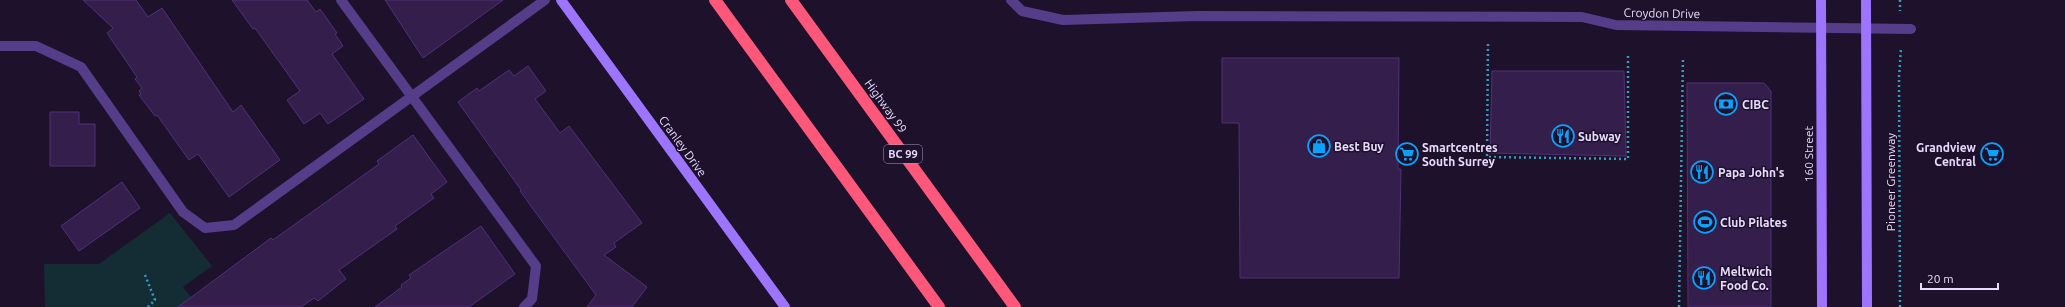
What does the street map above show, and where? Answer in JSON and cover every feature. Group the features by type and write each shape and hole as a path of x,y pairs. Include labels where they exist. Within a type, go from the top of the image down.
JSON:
{"highway":[{"path":"715,0 939,307"},
{"name":"Highway 99","path":"791,0 1015,307"}],"street":[{"path":"341,0 536,266 532,299 524,307"},
{"path":"0,46 36,46 80,67 183,212 205,228 234,225 545,0"},
{"name":"Cranley Drive","path":"561,0 785,307"},
{"name":"Croydon Drive","path":"1011,0 1022,11 1063,20 1197,16 1582,17 1616,25 1911,29"},
{"name":"160 Street","path":"1821,0 1822,307"},
{"path":"1866,0 1867,307"}],"path":[{"path":"1488,44 1487,157 1628,159 1628,56"},
{"path":"1679,307 1683,57"},
{"name":"Pioneer Greenway","path":"1900,307 1899,77 1901,57"},
{"path":"145,275 155,300 148,307"}],"shaded area":[{"path":"170,213 212,266 183,287 199,307 45,307 44,264 99,264"}],"building":[{"path":"83,0 136,0 148,17 162,8 233,112 241,105 280,160 229,197 198,154 189,160 157,115 155,116 139,95 141,94 139,91 142,88 135,79 137,77 107,33 113,28"},
{"path":"232,0 307,0 316,12 320,9 337,33 335,34 343,46 332,54 364,99 328,124 320,113 304,124 287,100 300,91 255,28 253,29"},
{"path":"385,0 503,0 423,58"},
{"name":"Best Buy","path":"1222,58 1399,58 1398,169 1401,169 1399,278 1240,278 1239,123 1222,123"},
{"path":"528,66 546,91 535,99 560,133 569,126 642,223 614,243 616,247 604,255 647,287 632,307 587,307 596,295 520,191 521,190 458,102 477,88 479,91 509,70 514,76"},
{"path":"1492,71 1624,71 1626,156 1490,153"},
{"path":"1687,83 1764,83 1771,91 1771,307 1688,307"},
{"path":"50,112 79,112 79,124 95,124 95,166 50,166"},
{"path":"413,135 447,182 431,194 434,198 395,226 397,229 339,270 346,279 318,301 314,298 301,307 178,307 271,238 273,240 379,164 377,161"},
{"path":"122,182 140,208 79,251 61,226"},
{"path":"481,226 515,274 469,307 375,307 402,287 401,285 411,278 409,275"}],"place":[{"name":"CIBC","path":"1726,104"},
{"name":"Subway","path":"1563,136"},
{"name":"Best Buy","path":"1319,146"},
{"name":"Smartcentres South Surrey","path":"1407,154"},
{"name":"Grandview Central","path":"1992,154"},
{"name":"Papa John's","path":"1702,172"},
{"name":"Club Pilates","path":"1705,222"},
{"name":"Meltwich Food Co.","path":"1704,278"}]}
